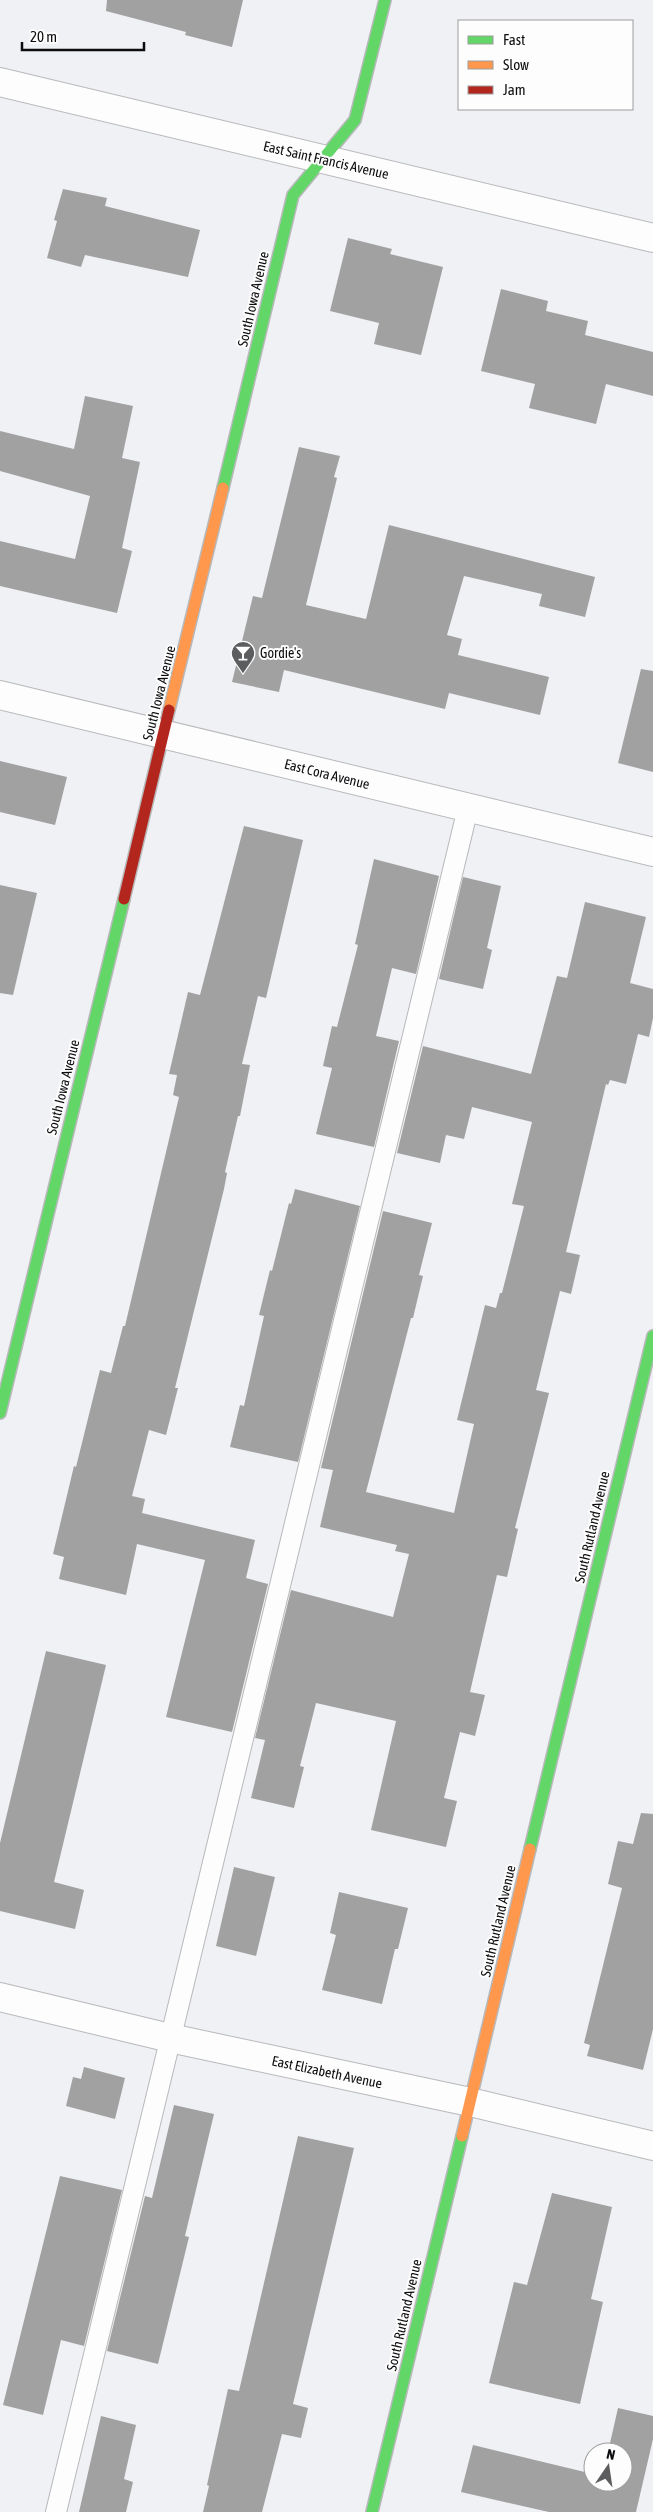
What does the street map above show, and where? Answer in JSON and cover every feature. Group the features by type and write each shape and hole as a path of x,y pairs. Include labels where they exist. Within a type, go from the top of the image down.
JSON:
{"street":[{"name":"South Iowa Avenue","path":"0,1413 294,195 355,120 385,0"},
{"name":"East Saint Francis Avenue","path":"0,82 653,238"},
{"name":"East Cora Avenue","path":"0,696 653,852"},
{"name":"South Rutland Avenue","path":"372,2512 653,1336"},
{"name":"East Elizabeth Avenue","path":"0,1997 170,2038 470,2102 653,2146"}],"lane":[{"path":"56,2512 468,808"}],"building":[{"path":"107,0 243,0 232,47 185,35 186,32 106,11"},
{"path":"63,189 107,198 105,206 200,230 188,277 85,255 81,267 47,258 57,221 54,220"},
{"path":"348,238 392,249 390,254 443,267 421,355 374,344 379,323 330,311"},
{"path":"501,289 548,301 546,311 588,321 585,335 653,352 653,396 606,384 596,424 529,408 535,384 481,371"},
{"path":"85,396 133,406 122,458 140,462 122,548 132,551 117,613 0,586 0,541 75,559 90,496 0,471 0,431 74,449"},
{"path":"299,447 340,456 334,477 337,478 306,605 366,619 389,525 595,577 585,617 539,606 542,594 464,576 447,635 462,639 458,655 549,677 540,715 449,693 445,709 284,670 279,692 232,682 253,596 262,598"},
{"path":"641,669 653,671 653,772 618,763"},
{"path":"0,761 67,777 55,825 0,812"},
{"path":"244,826 303,840 266,998 258,996 242,1064 250,1065 240,1116 238,1116 225,1172 227,1173 224,1189 175,1388 178,1388 166,1435 149,1430 132,1496 145,1499 142,1513 255,1540 246,1578 268,1584 232,1732 166,1717 205,1560 137,1544 126,1595 59,1579 64,1557 53,1554 100,1370 111,1373 123,1326 125,1326 179,1097 173,1095 177,1075 169,1074 188,992 200,995"},
{"path":"374,859 439,876 416,974 392,968 376,1036 399,1041 374,1147 316,1134 332,1068 323,1066 332,1026 337,1027 358,945 355,944"},
{"path":"463,877 501,886 487,948 492,950 483,989 439,979"},
{"path":"0,885 37,893 13,995 0,993"},
{"path":"585,902 646,917 630,983 653,989 653,1018 649,1037 638,1034 626,1084 610,1080 608,1085 606,1084 566,1252 580,1255 571,1294 560,1291 536,1390 549,1393 515,1528 518,1529 507,1577 497,1575 470,1692 485,1695 475,1736 460,1732 444,1798 457,1801 446,1847 371,1830 396,1721 316,1703 300,1766 304,1767 294,1808 251,1798 265,1740 255,1738 291,1590 393,1617 409,1554 395,1551 397,1545 320,1527 333,1470 321,1468 383,1211 432,1223 419,1275 423,1276 413,1318 411,1318 366,1492 454,1513 474,1424 457,1420 485,1305 496,1308 500,1293 502,1293 524,1206 512,1204 532,1122 472,1107 464,1139 446,1135 440,1163 397,1153 423,1046 531,1074 557,976 567,978"},
{"path":"295,1189 360,1206 298,1462 230,1447 240,1405 244,1406 264,1316 259,1315 270,1270 272,1271 289,1203 291,1204"},
{"path":"46,1651 106,1665 54,1882 84,1890 75,1929 0,1911 0,1843"},
{"path":"641,1813 653,1814 653,2029 643,2070 587,2056 590,2045 584,2043 622,1888 608,1884 618,1841 633,1844"},
{"path":"234,1867 275,1877 256,1956 216,1946"},
{"path":"339,1892 408,1908 398,1949 395,1949 382,2004 322,1990 336,1935 330,1933"},
{"path":"84,2067 125,2078 115,2119 66,2106 73,2077 81,2079"},
{"path":"174,2105 214,2114 185,2236 189,2237 158,2364 107,2351 145,2196 152,2198"},
{"path":"298,2136 354,2148 293,2404 308,2408 301,2438 282,2434 262,2512 203,2512 228,2389 239,2391"},
{"path":"60,2176 122,2190 84,2346 61,2340 43,2415 3,2405"},
{"path":"552,2193 612,2207 591,2299 603,2302 580,2404 489,2383 514,2282 527,2285"},
{"path":"618,2408 653,2416 653,2439 636,2512 549,2512 461,2492 473,2445 583,2472 583,2492 633,2492 633,2442 610,2442"},
{"path":"101,2416 136,2425 124,2479 133,2482 126,2512 79,2512"}],"traffic: fast":[{"path":"223,488 293,195 355,120 385,0"},
{"path":"0,1413 124,899"},
{"path":"530,1849 653,1336"},
{"path":"372,2512 462,2136"}],"traffic: slow":[{"path":"169,710 223,488"},
{"path":"462,2136 530,1849"}],"traffic: jam":[{"path":"124,899 169,710"}],"place":[{"name":"Gordie's","path":"243,674"}]}
